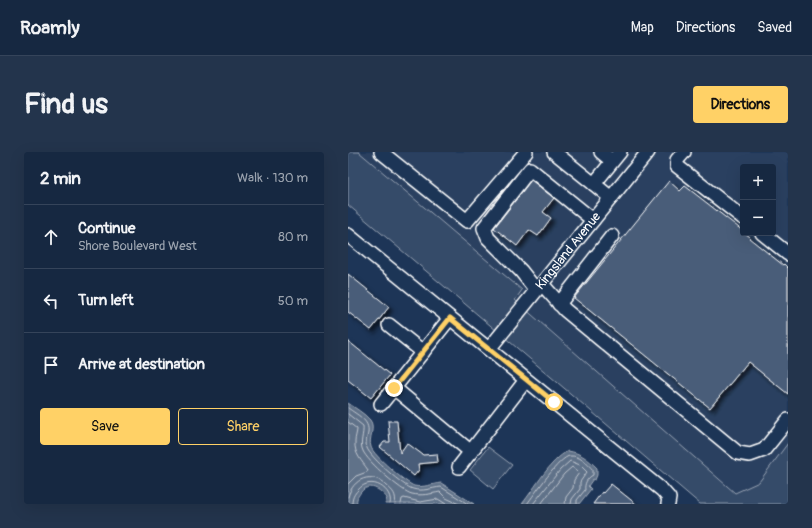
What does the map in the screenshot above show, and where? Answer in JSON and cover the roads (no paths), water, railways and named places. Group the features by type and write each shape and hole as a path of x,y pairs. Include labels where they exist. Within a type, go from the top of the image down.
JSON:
{"street":[{"path":"381,152 467,221 526,152"},
{"path":"554,152 611,198"},
{"path":"594,184 616,157 601,152"},
{"name":"Kingsland Avenue","path":"488,349 648,152"},
{"path":"684,152 677,160 677,166 740,216"},
{"path":"593,220 530,169 484,228 488,238 539,287 738,453 750,455 764,450 788,420"},
{"path":"348,235 662,490 668,501"},
{"path":"559,304 612,236"},
{"path":"766,236 788,254"},
{"path":"381,404 450,318"},
{"path":"389,325 423,352"},
{"path":"460,467 526,380"},
{"path":"394,388 472,452"}],"water":[{"path":"348,403 370,420 372,423 372,430 370,444 373,451 397,474 414,486 441,483 474,504 385,504 387,498 381,492 374,488 367,487 361,492 357,504 348,504"},
{"path":"568,451 577,453 584,457 597,468 595,480 593,479 588,486 591,489 579,504 522,504 555,461"}]}
